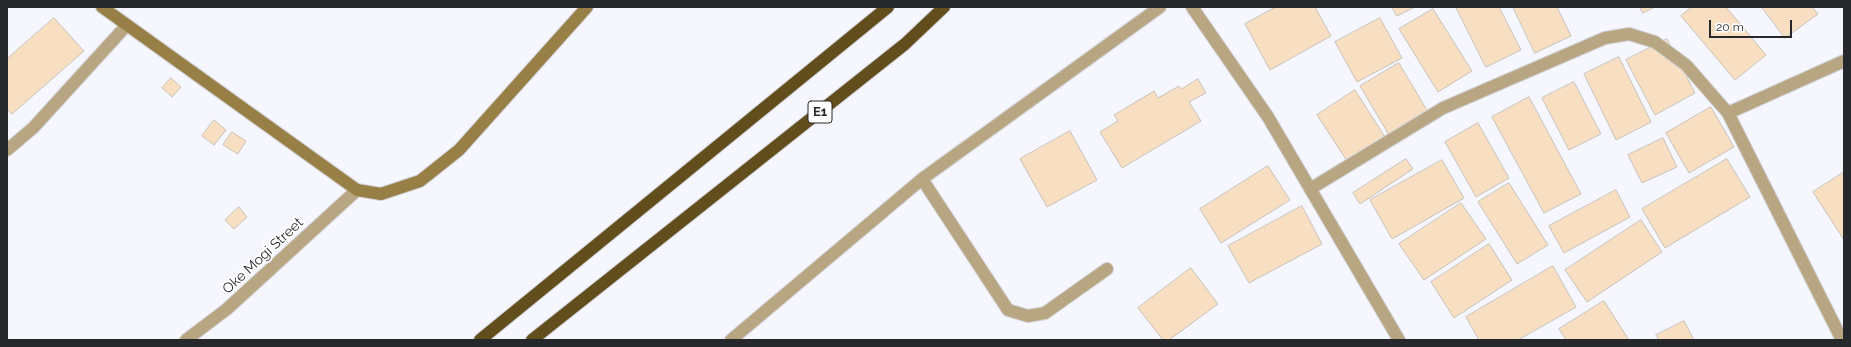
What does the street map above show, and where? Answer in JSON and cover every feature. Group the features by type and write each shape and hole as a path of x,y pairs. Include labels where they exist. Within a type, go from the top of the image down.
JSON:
{"highway":[{"path":"480,340 888,7"},
{"name":"E1","path":"532,340 905,44 944,7"}],"street":[{"path":"102,7 126,26 357,190 381,194 420,181 459,150 587,7"},
{"path":"731,340 922,179 1160,7"},
{"path":"1192,7 1268,117 1399,340"},
{"path":"7,150 33,128 126,26"},
{"path":"1310,189 1443,108 1605,38 1629,34 1655,42 1686,65 1728,113 1842,340"},
{"path":"1728,113 1844,61"},
{"path":"922,179 1008,310 1028,316 1045,313 1107,269"},
{"name":"Oke Mogi Street","path":"186,340 226,309 357,190"}],"building":[{"path":"1276,7 1315,7 1331,36 1270,70 1245,24"},
{"path":"1392,7 1415,7 1397,16"},
{"path":"1456,7 1499,7 1521,50 1486,67"},
{"path":"1513,7 1557,7 1571,36 1535,53"},
{"path":"1640,7 1655,7 1643,13"},
{"path":"1692,7 1726,7 1766,55 1735,80 1681,16"},
{"path":"1762,7 1812,7 1818,14 1785,38"},
{"path":"1433,9 1472,71 1438,92 1399,29"},
{"path":"54,18 84,51 12,114 7,109 7,59"},
{"path":"1380,18 1402,58 1357,82 1335,42"},
{"path":"1667,39 1695,93 1655,115 1626,60"},
{"path":"1619,57 1651,122 1616,140 1584,74"},
{"path":"1399,63 1428,112 1389,135 1360,86"},
{"path":"171,78 181,87 172,97 162,88"},
{"path":"1198,79 1206,93 1189,102 1201,121 1122,168 1100,132 1118,121 1114,115 1154,91 1158,98 1179,86 1181,89"},
{"path":"1574,82 1601,134 1569,150 1542,98"},
{"path":"1355,90 1385,137 1347,161 1317,115"},
{"path":"1529,97 1581,194 1544,213 1492,117"},
{"path":"1711,107 1734,147 1689,173 1666,133"},
{"path":"214,120 226,130 214,145 202,136"},
{"path":"1478,123 1509,178 1476,197 1445,142"},
{"path":"1070,131 1097,180 1047,207 1020,159"},
{"path":"232,132 246,141 238,154 223,145"},
{"path":"1663,138 1677,167 1642,183 1628,155"},
{"path":"1406,159 1413,169 1360,204 1353,193"},
{"path":"1727,159 1750,197 1665,248 1642,209"},
{"path":"1442,160 1464,198 1392,239 1370,200"},
{"path":"1268,166 1290,200 1221,243 1200,209"},
{"path":"1844,172 1844,240 1813,192"},
{"path":"1509,183 1548,245 1517,264 1478,202"},
{"path":"1616,190 1630,217 1564,253 1549,226"},
{"path":"1461,203 1486,239 1424,280 1399,244"},
{"path":"1302,206 1322,244 1249,283 1228,246"},
{"path":"239,207 247,217 234,229 225,220"},
{"path":"1641,220 1662,252 1587,302 1565,270"},
{"path":"1489,244 1512,280 1454,318 1431,282"},
{"path":"1553,266 1576,307 1518,340 1479,340 1466,317"},
{"path":"1191,268 1218,304 1169,340 1163,340 1138,308"},
{"path":"1604,301 1629,340 1566,340 1559,329"},
{"path":"1684,321 1694,340 1659,340 1656,335"}]}
